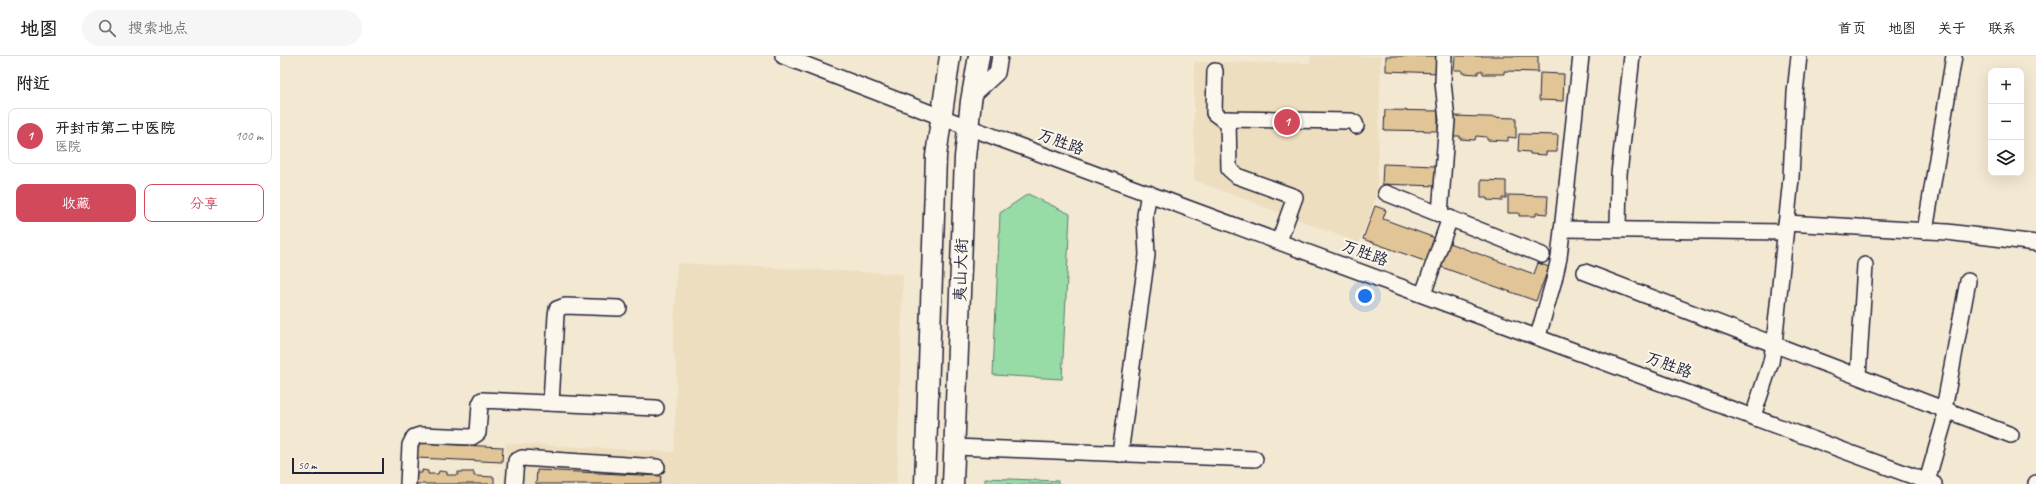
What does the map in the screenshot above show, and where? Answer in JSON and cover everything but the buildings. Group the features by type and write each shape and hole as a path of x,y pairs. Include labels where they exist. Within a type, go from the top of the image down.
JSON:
{"main road":[{"name":"夷山大街","path":"925,484 936,156 950,56"},
{"name":"夷山大街","path":"953,484 965,157 972,96 979,56"}],"street":[{"name":"万胜路","path":"783,56 941,117 1538,336 1931,483"},
{"path":"972,96 997,74 1000,56"},
{"path":"1423,294 1445,216 1447,120 1443,82 1444,56"},
{"path":"1538,336 1554,280 1562,229 1581,56"},
{"path":"1618,229 1619,174 1632,56"},
{"path":"1754,416 1771,362 1774,344 1786,227 1799,56"},
{"path":"1925,231 1954,56"},
{"path":"1215,71 1214,113 1222,119 1351,121 1355,123 1356,126"},
{"path":"1228,119 1229,169 1237,176 1295,197 1279,241"},
{"path":"1120,454 1147,255 1145,215 1149,193"},
{"path":"1386,193 1542,255"},
{"path":"1562,229 1786,227 1925,231 2036,243"},
{"path":"1858,376 1864,265"},
{"path":"1584,272 2011,435"},
{"path":"1931,483 1944,422 1968,281"},
{"path":"551,403 556,315 558,309 565,306 619,308"},
{"path":"408,484 410,445 414,437 420,435 472,437 478,433 480,404 482,400 656,408"},
{"path":"955,447 1255,459"},
{"path":"514,484 516,461 522,458 657,466"}],"shaded area":[{"path":"1311,56 1381,56 1377,195 1359,243 1194,180 1194,62 1310,63"},
{"path":"677,263 903,274 897,484 504,484 506,443 674,452 677,368 673,349"}],"green space":[{"path":"1028,194 1070,214 1062,379 993,375 1000,213"},
{"path":"985,478 1058,481 1058,484 985,484"}],"place":[{"name":"开封市第二中医院","path":"1287,122"}]}
